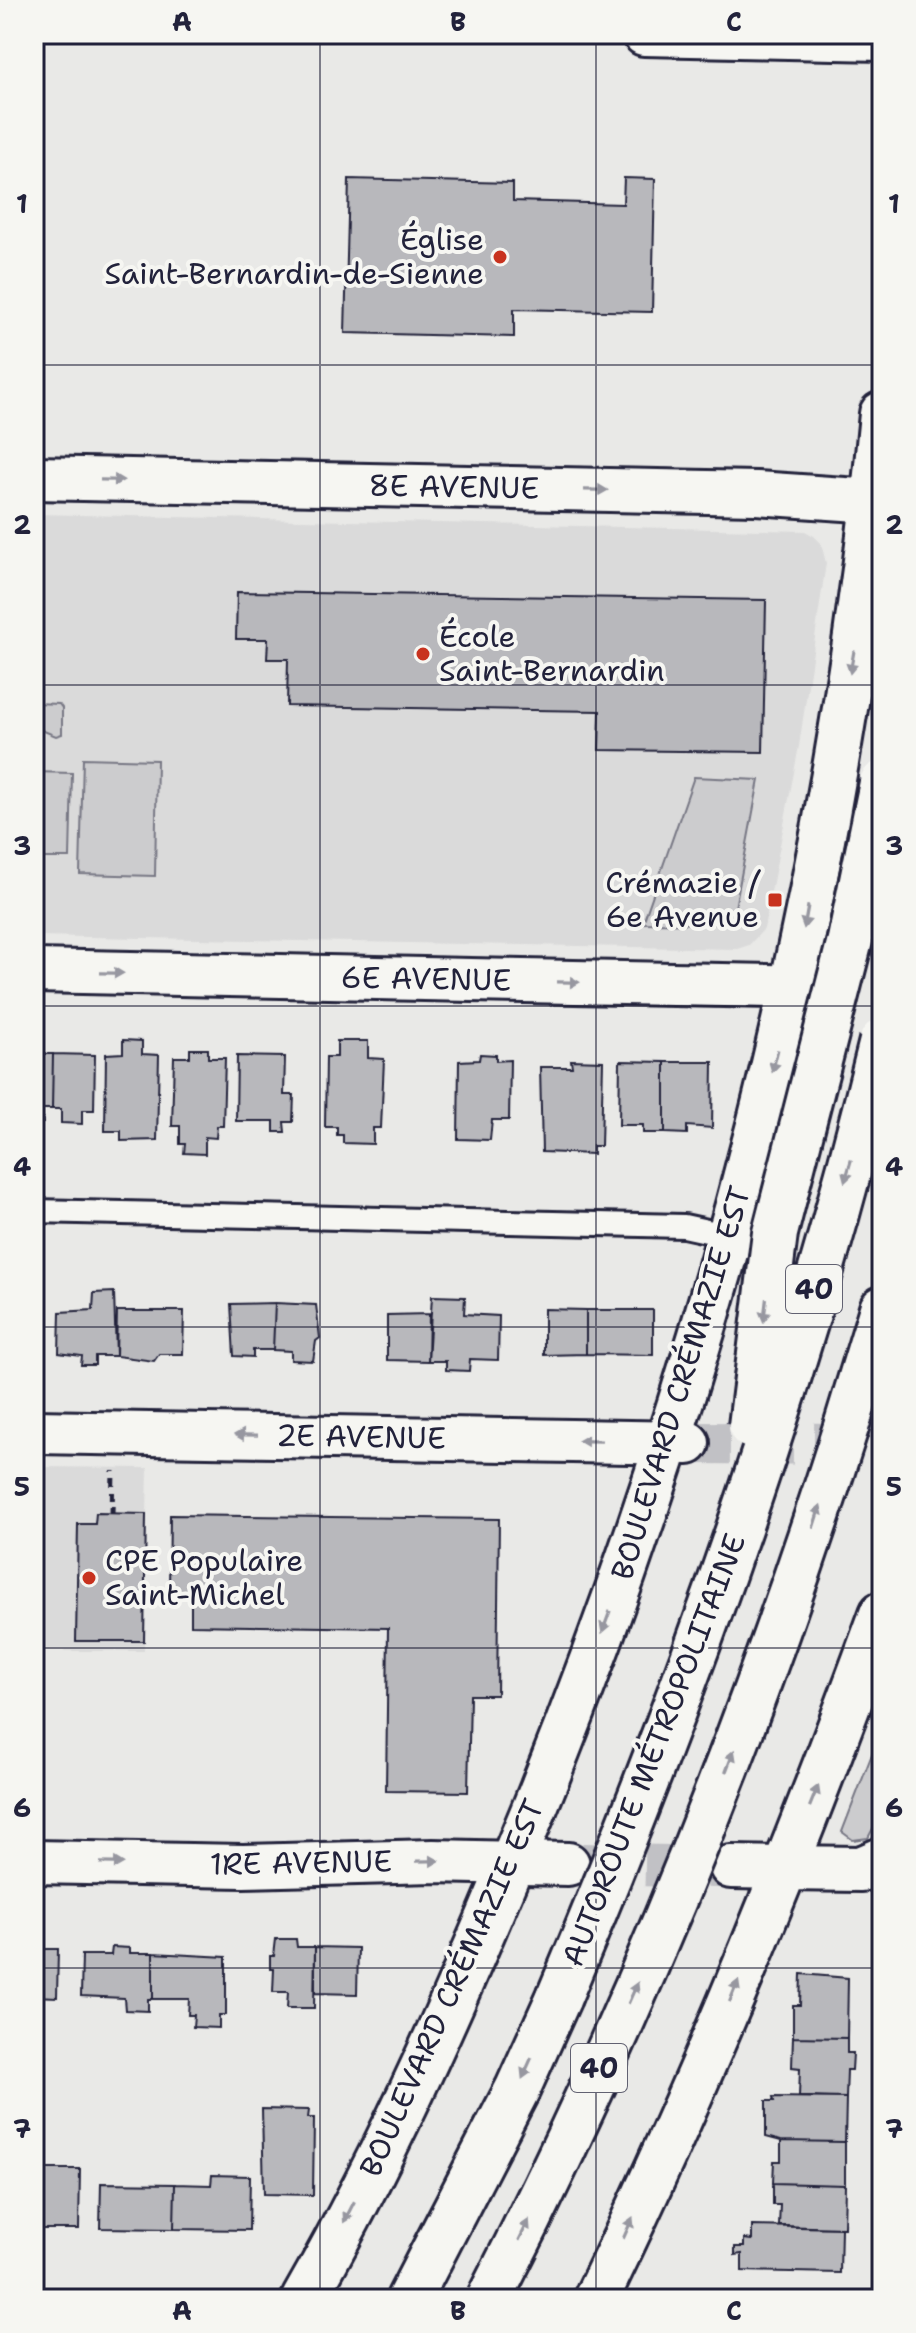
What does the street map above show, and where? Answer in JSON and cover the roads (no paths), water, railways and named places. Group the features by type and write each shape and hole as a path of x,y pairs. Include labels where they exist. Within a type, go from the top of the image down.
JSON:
{"main road":[{"name":"BOULEVARD CRÉMAZIE EST","path":"304,2299 428,2056 569,1723 678,1442 730,1236 806,986 857,638 882,414"},
{"path":"737,1534 775,1233 850,940 882,783"},
{"name":"AUTOROUTE MÉTROPOLITAINE","path":"409,2299 518,2088 559,1997 666,1737 737,1534 828,1241 882,1041"},
{"name":"40","path":"489,2299 566,2140 677,1891 783,1617 882,1309"},
{"path":"846,1427 882,1357"},
{"path":"596,2299 711,2046 829,1759 882,1614"},
{"path":"783,1868 861,1869 882,1860"}],"street":[{"path":"644,34 882,39"},
{"name":"8E AVENUE","path":"34,478 756,493 874,501"},
{"name":"6E AVENUE","path":"34,971 806,986"},
{"name":"2E AVENUE","path":"34,1432 678,1442"},
{"name":"1RE AVENUE","path":"34,1862 243,1866 568,1864"},
{"path":"731,1867 783,1868"}],"lane":[{"path":"34,1211 684,1226 730,1236"}],"tunnel":[{"path":"818,987 882,990"},
{"path":"688,1443 882,1444"},
{"path":"582,1864 719,1867"}],"place":[{"name":"Église Saint-Bernardin-de-Sienne","path":"500,257"},
{"name":"École Saint-Bernardin","path":"423,654"},
{"name":"Crémazie / 6e Avenue","path":"775,900"},
{"name":"CPE Populaire Saint-Michel","path":"89,1578"}]}
